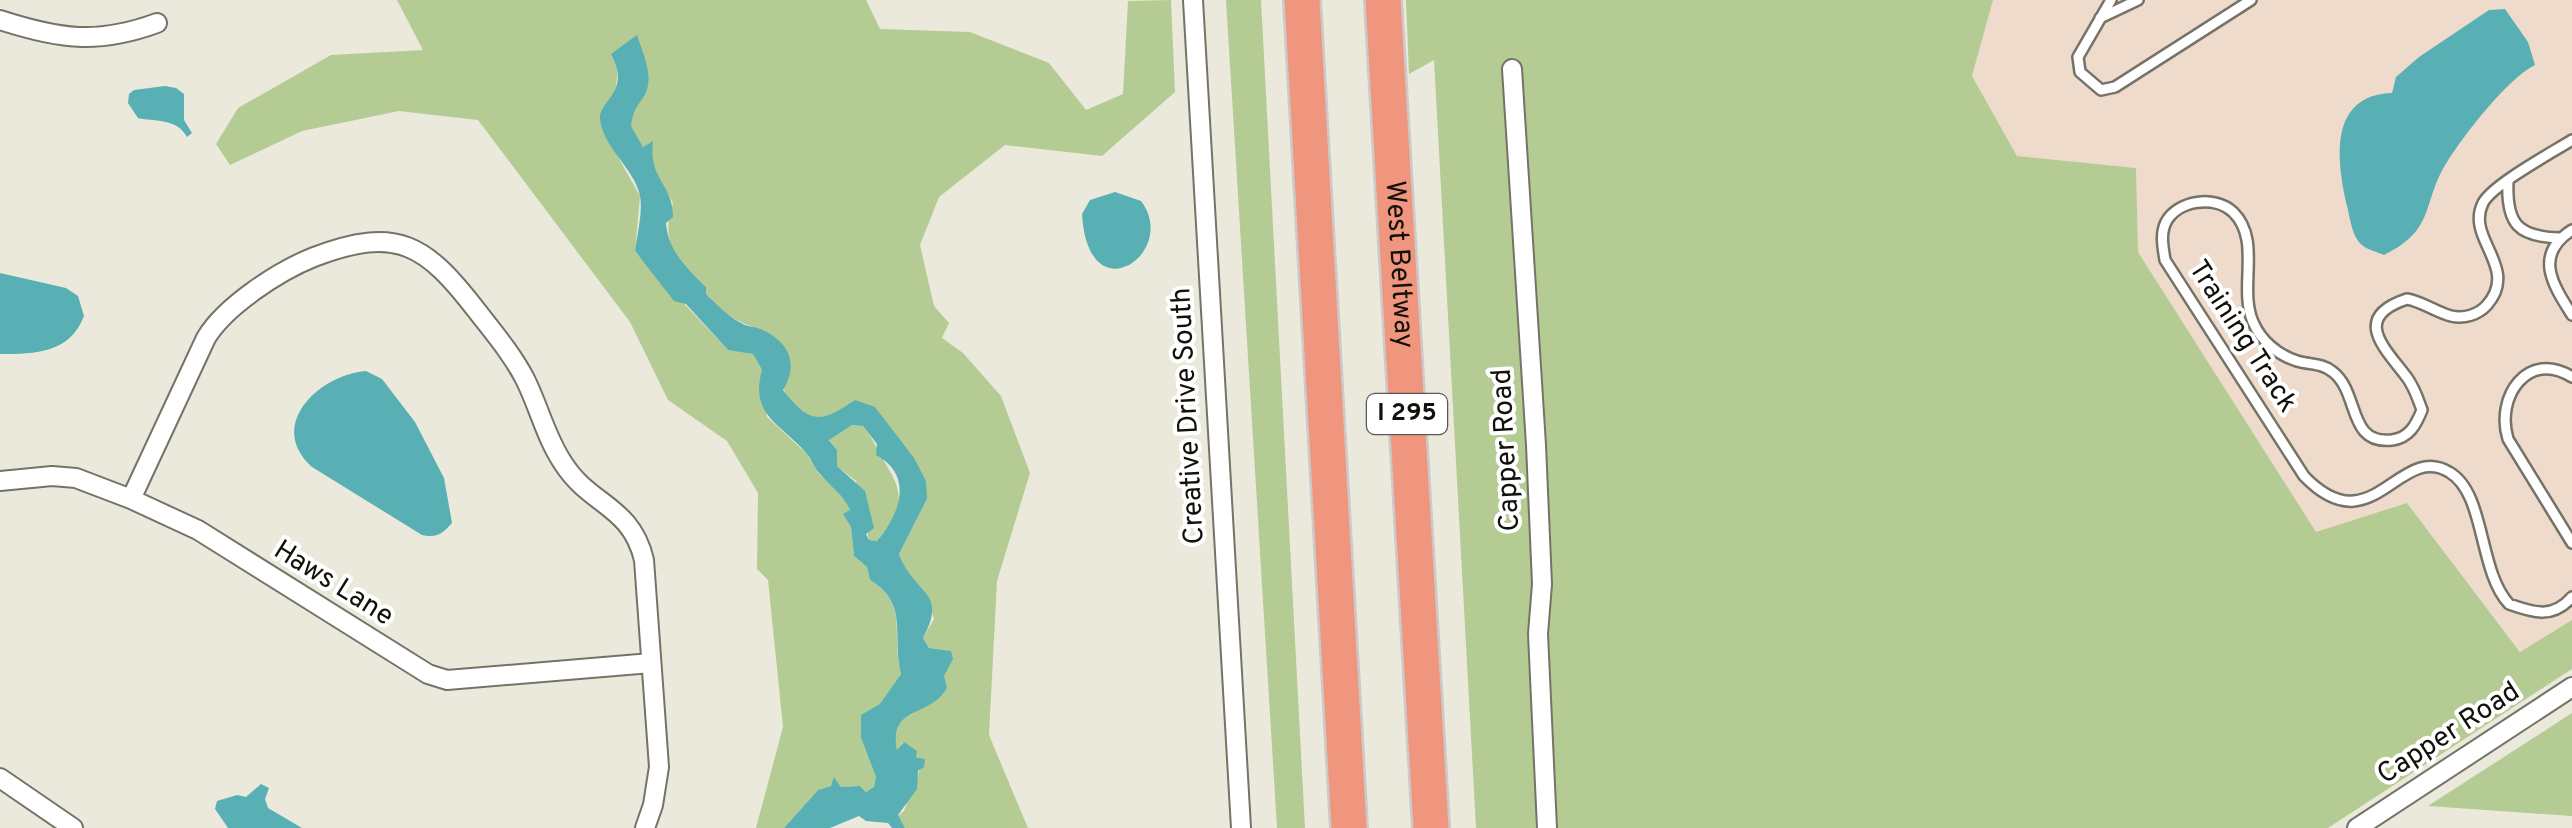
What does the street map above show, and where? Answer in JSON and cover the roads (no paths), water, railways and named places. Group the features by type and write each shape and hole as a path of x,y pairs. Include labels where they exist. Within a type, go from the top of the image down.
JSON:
{"highway":[{"name":"I 295","path":"1302,0 1349,828"},
{"name":"West Beltway","path":"1384,0 1431,828"}],"street":[{"name":"Creative Drive South","path":"1194,0 1241,828"},
{"path":"0,20 49,36 80,38 122,35 157,23"},
{"name":"Capper Road","path":"1512,69 1542,584 1538,634 1547,828"},
{"path":"130,499 216,321 232,306 303,262 324,254 371,244 411,247 430,256 448,273 513,358 552,444 574,478 631,526 644,560 659,767 645,828"},
{"name":"Haws Lane","path":"0,481 76,478 130,499 198,530 428,674 448,680 651,663"},
{"name":"Capper Road","path":"2357,828 2572,687"},
{"path":"0,778 73,828"}],"lane":[{"path":"2110,0 2078,56 2080,72 2101,90 2115,87 2251,0"},
{"path":"2100,18 2138,0"},
{"name":"Training Track","path":"2572,140 2486,197 2480,207 2480,230 2495,261 2499,282 2493,298 2480,312 2466,317 2451,316 2408,299 2384,311 2377,337 2383,351 2409,380 2422,410 2414,428 2402,438 2370,439 2358,427 2347,388 2336,374 2321,365 2297,361 2276,351 2262,338 2248,304 2246,236 2232,210 2218,203 2198,201 2181,208 2167,221 2162,240 2165,260 2304,476 2318,490 2353,501 2372,498 2415,469 2430,466 2447,470 2459,479 2468,494 2493,580 2509,604 2547,614 2564,607 2572,598"},
{"path":"2508,182 2507,204 2522,231 2535,238 2560,238"},
{"path":"2572,230 2560,238 2550,256 2549,271 2572,315"},
{"path":"2572,376 2546,369 2526,376 2512,388 2504,403 2503,422 2508,440 2572,543"}],"water":[{"path":"2505,9 2528,42 2535,65 2499,95 2464,137 2439,177 2426,214 2413,235 2384,255 2367,248 2353,231 2340,166 2342,131 2348,117 2357,105 2372,96 2392,93 2396,77 2419,57 2489,10"},
{"path":"637,35 648,83 631,126 643,147 653,141 654,165 672,206 673,217 666,223 670,242 706,287 706,294 733,318 768,333 784,346 790,370 783,390 801,409 816,417 833,413 855,400 875,407 914,458 926,481 927,499 899,554 931,601 930,622 923,638 929,648 951,651 953,659 944,676 947,688 939,698 898,726 897,750 904,742 917,751 916,757 925,759 924,767 918,771 917,789 898,815 905,828 892,828 888,823 866,821 859,816 830,828 784,828 818,790 831,786 834,777 841,787 860,786 866,792 874,787 876,777 861,738 861,715 880,704 901,674 895,610 882,589 870,580 867,567 854,556 851,527 843,514 850,510 847,504 764,409 759,386 762,370 753,354 728,350 686,304 674,301 635,251 640,196 602,130 600,119 618,78 611,54","holes":["852,425 863,426 877,444 876,455 896,474 899,485 897,508 877,541 869,540 866,534 874,528 865,491 837,466 837,450 829,440"]},
{"path":"165,86 184,94 184,120 192,133 187,137 172,124 138,118 128,103 134,90"},
{"path":"1115,192 1141,201 1150,220 1149,239 1141,255 1114,269 1099,263 1088,245 1082,214 1090,200"},
{"path":"0,273 66,288 78,296 84,316 70,338 50,349 0,354"},
{"path":"366,371 382,379 415,422 444,478 452,523 439,534 422,535 312,467 299,451 294,435 304,405 331,382"},
{"path":"261,784 269,788 265,799 268,808 302,828 228,828 215,809 217,801 237,795 246,797"}]}
